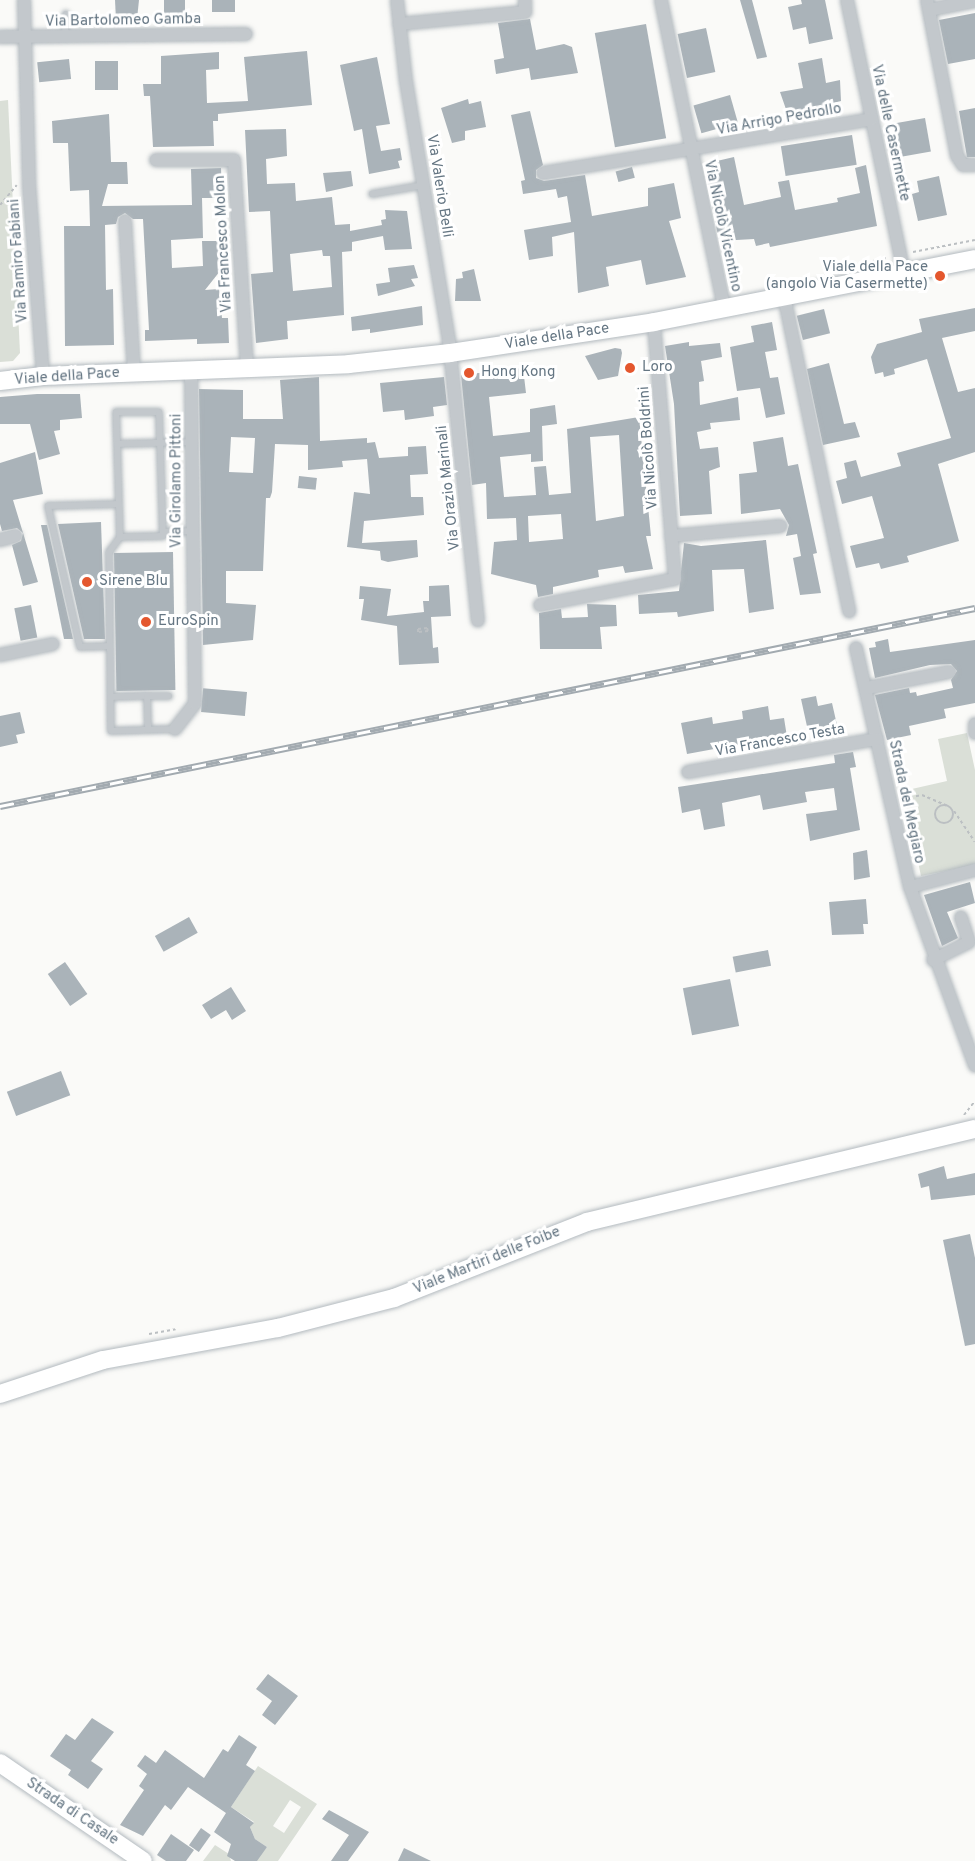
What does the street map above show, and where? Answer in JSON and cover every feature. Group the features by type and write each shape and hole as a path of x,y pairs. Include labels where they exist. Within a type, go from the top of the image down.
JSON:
{"street":[{"name":"Via Ramiro Fabiani","path":"24,0 29,184 43,376"},
{"name":"Via Valerio Belli","path":"397,0 450,353"},
{"path":"399,24 525,12 525,0"},
{"name":"Via Nicolò Vicentino","path":"661,0 690,151 724,308"},
{"name":"Via delle Casermette","path":"847,0 903,264"},
{"path":"975,1 928,5 957,156 963,165 975,165"},
{"name":"Via Bartolomeo Gamba","path":"0,37 66,38 246,34"},
{"name":"Via Arrigo Pedrollo","path":"690,151 872,119"},
{"name":"Via Nicolò Vicentino","path":"543,173 690,151"},
{"name":"Via Francesco Molon","path":"156,160 234,160 247,368"},
{"name":"Viale della Pace","path":"124,221 134,373"},
{"name":"Viale della Pace","path":"0,381 43,376 349,364 450,353 654,322 784,296 903,264 975,259"},
{"path":"784,296 849,611"},
{"name":"Via Nicolò Boldrini","path":"540,605 675,579 654,322"},
{"name":"Via Orazio Marinali","path":"450,353 477,621"},
{"name":"Via Girolamo Pittoni","path":"175,729 195,703 191,370"},
{"path":"671,536 781,526"},
{"path":"0,540 15,536"},
{"path":"0,654 53,644"},
{"name":"Strada del Megiaro","path":"856,648 867,688 910,887 933,960 971,1042 975,1066"},
{"path":"867,688 949,672"},
{"path":"975,724 975,733"},
{"name":"Via Francesco Testa","path":"688,772 877,739"},
{"path":"910,887 975,870"},
{"path":"933,960 969,942 961,917"},
{"name":"Viale Martiri delle Foibe","path":"0,1394 103,1360 344,1313 394,1298 587,1222 975,1129"},
{"name":"Strada di Casale","path":"0,1763 143,1861"}],"lane":[{"path":"66,14 66,38"},
{"path":"372,194 425,185"},
{"path":"120,537 163,536 159,412 116,412 120,537 109,552 111,731 175,729"},
{"path":"117,444 191,442"},
{"path":"110,646 80,647 48,506 118,504"},
{"path":"163,532 192,531"},
{"path":"147,696 148,730"},
{"path":"111,697 169,696"}],"path":[{"path":"0,205 13,185 29,184"},
{"path":"903,264 975,240"},
{"path":"890,801 922,795 951,808 975,842"},
{"path":"944,805 951,808 950,822 938,822 936,810 944,805"}],"shaded area":[{"path":"8,100 20,353 13,361 0,362 0,101"},
{"path":"967,733 975,770 975,865 921,876 903,791 947,781 938,739"},
{"path":"258,1766 317,1804 278,1861 254,1861 267,1847 255,1839 250,1827 254,1822 231,1807","holes":["290,1800 301,1807 284,1833 273,1826"]},
{"path":"215,1845 229,1854 231,1861 203,1861"}],"building":[{"path":"115,0 139,0 137,19 116,20"},
{"path":"164,0 185,0 185,20 164,20"},
{"path":"212,0 235,0 235,12 212,12"},
{"path":"740,0 752,0 767,57 757,59"},
{"path":"801,0 825,0 833,39 809,44 806,27 793,30 788,7 802,4"},
{"path":"975,13 975,59 948,64 939,20"},
{"path":"530,19 536,50 564,44 572,47 578,73 531,80 529,68 496,74 494,60 504,58 498,23"},
{"path":"646,24 666,138 615,147 595,33"},
{"path":"706,28 715,72 687,78 678,34"},
{"path":"307,51 312,105 218,114 218,121 213,121 214,146 153,147 150,96 144,96 143,84 161,84 161,56 219,52 219,69 206,70 207,103 248,101 244,57"},
{"path":"377,57 390,124 376,126 381,151 400,148 402,160 398,161 400,168 369,174 362,129 354,131 340,65"},
{"path":"822,58 826,83 840,80 841,101 788,115 780,92 803,88 798,63"},
{"path":"69,59 71,79 39,82 37,62"},
{"path":"95,61 118,61 118,90 95,90"},
{"path":"730,95 738,123 701,133 693,105"},
{"path":"468,99 469,104 481,101 486,127 465,131 465,140 452,143 441,108"},
{"path":"975,108 975,157 967,157 959,111"},
{"path":"530,111 543,165 536,170 536,178 544,181 585,175 592,216 648,206 648,188 674,183 681,218 669,221 686,277 646,285 641,260 606,267 609,286 578,293 574,232 552,237 553,256 529,260 524,230 571,222 567,196 558,198 556,189 523,194 521,181 525,180 511,115"},
{"path":"109,114 111,162 127,162 128,184 108,184 102,206 192,205 191,169 221,168 222,198 202,198 203,238 171,240 172,268 203,266 202,241 223,241 224,266 205,290 219,289 222,318 228,318 229,343 197,344 197,339 145,341 145,330 149,330 143,219 133,219 125,213 118,217 116,224 105,225 106,290 113,289 114,345 65,346 64,226 90,226 89,190 70,191 68,143 53,143 52,121"},
{"path":"925,118 931,151 898,157 893,124"},
{"path":"286,129 287,156 266,159 267,184 295,183 296,201 332,197 335,225 350,224 350,231 382,225 381,220 386,219 385,210 407,211 412,249 385,250 383,236 352,242 352,251 342,252 344,315 287,321 288,339 256,343 251,274 273,272 270,211 249,212 245,130","holes":["322,250 323,256 330,256 332,287 293,291 290,254"]},
{"path":"852,135 857,165 786,176 781,146"},
{"path":"734,157 744,205 781,197 778,182 789,180 795,210 838,202 837,198 860,193 855,168 866,165 877,226 770,247 769,243 756,246 754,239 719,241 704,164"},
{"path":"632,167 635,178 618,182 616,171"},
{"path":"351,171 353,186 326,192 323,173"},
{"path":"939,176 947,215 918,221 912,194 919,192 917,181"},
{"path":"414,265 418,278 411,279 415,286 378,296 376,284 390,282 388,268"},
{"path":"474,269 481,301 455,301 456,279 463,278 462,272"},
{"path":"422,306 423,325 370,333 370,329 352,331 351,317"},
{"path":"975,308 975,331 942,338 958,392 975,388 975,452 938,464 959,541 907,556 909,562 881,569 879,563 856,568 850,546 884,538 872,496 842,504 836,481 847,478 844,463 856,460 861,477 901,466 897,453 951,438 927,359 894,369 895,374 884,377 883,372 875,374 871,357 877,344 922,332 919,319"},
{"path":"824,309 830,333 803,340 797,316"},
{"path":"772,322 777,350 765,352 770,378 778,377 785,414 766,418 760,388 737,391 730,347 754,342 751,326"},
{"path":"689,342 689,346 720,343 722,357 701,361 704,381 699,382 700,405 738,397 740,420 710,423 711,429 697,432 700,449 718,447 720,467 709,471 712,514 680,516 674,404 665,346"},
{"path":"615,348 621,349 622,353 618,376 598,380 585,356"},
{"path":"829,363 844,424 855,422 860,437 823,445 807,369"},
{"path":"523,368 526,393 489,397 493,436 530,432 530,409 555,405 557,424 542,426 543,461 531,462 531,454 500,457 504,497 536,495 534,467 546,466 549,495 571,493 567,429 639,417 651,536 646,536 653,569 625,573 623,566 598,570 599,577 553,587 553,594 538,597 536,585 491,574 494,542 517,540 516,518 487,519 486,483 472,485 461,375","holes":["619,435 624,516 596,521 590,437","561,514 563,539 529,542 528,516"]},
{"path":"319,377 320,441 367,438 367,443 375,442 379,458 408,456 408,447 426,446 428,474 410,475 411,497 423,497 424,515 364,521 362,543 417,540 418,557 388,562 381,560 380,551 347,547 354,492 370,494 367,459 342,461 343,467 308,470 308,445 275,444 272,492 270,498 266,498 263,571 226,571 226,603 256,605 253,640 203,645 199,389 243,390 243,419 283,419 280,380","holes":["231,437 255,438 253,473 229,472"]},
{"path":"444,377 447,405 433,407 434,416 405,420 404,410 383,412 380,383"},
{"path":"80,394 82,418 60,420 60,430 54,431 60,454 39,460 30,424 0,424 0,397"},
{"path":"783,437 788,466 798,464 817,553 813,554 821,593 800,595 793,558 801,556 797,534 786,536 789,525 780,509 741,514 739,474 757,472 753,442"},
{"path":"35,452 43,494 13,500 38,582 23,586 12,545 21,541 23,533 17,528 2,531 0,524 0,463"},
{"path":"299,476 317,478 316,490 298,488"},
{"name":"Sirene Blu","path":"101,522 105,639 84,639 58,524"},
{"path":"41,525 47,525 73,639 64,639"},
{"path":"766,540 774,609 749,613 744,569 712,570 714,611 678,617 677,612 639,614 638,595 679,591 684,543 701,546"},
{"name":"EuroSpin","path":"173,552 175,690 116,691 114,553"},
{"path":"449,585 451,616 431,617 433,648 438,647 439,663 399,665 397,626 361,620 364,599 359,599 360,586 391,589 387,616 424,612 423,601 429,601 429,586"},
{"path":"587,604 616,605 617,626 600,627 602,649 540,649 539,613 561,609 562,618 588,617"},
{"path":"31,605 37,637 21,641 14,608"},
{"path":"888,639 890,652 975,640 975,703 944,709 946,718 909,726 911,735 887,740 875,695 909,688 910,693 916,692 917,696 953,688 951,680 957,671 951,664 930,665 875,678 869,648 876,647 875,642"},
{"path":"203,688 247,692 245,716 201,712"},
{"path":"816,696 818,706 832,703 837,725 808,731 801,699"},
{"path":"768,706 770,720 784,718 787,737 774,739 775,743 764,745 763,740 687,754 681,723 712,717 713,724 743,719 742,711"},
{"path":"20,712 25,733 16,735 18,743 0,747 0,716"},
{"path":"853,752 856,767 850,768 860,830 810,841 806,814 837,810 834,788 805,792 807,802 763,810 760,795 722,803 725,826 704,830 700,809 682,813 678,787 835,763 834,755"},
{"path":"867,850 870,877 854,880 853,853"},
{"path":"970,882 975,903 947,912 958,938 942,946 924,895"},
{"path":"866,899 868,924 863,924 864,934 832,935 829,902"},
{"path":"189,917 198,933 164,952 155,936"},
{"path":"768,950 771,966 736,973 733,957"},
{"path":"65,962 87,994 70,1006 48,974"},
{"path":"730,979 739,1026 692,1035 683,988"},
{"path":"231,987 246,1011 232,1020 226,1010 211,1019 202,1005"},
{"path":"61,1071 70,1095 16,1116 7,1092"},
{"path":"944,1166 947,1179 975,1173 975,1195 931,1200 929,1186 921,1188 918,1174"},
{"path":"970,1234 975,1258 975,1344 965,1346 943,1240"},
{"path":"268,1674 298,1696 275,1725 262,1715 272,1701 256,1689"},
{"path":"92,1718 114,1732 91,1761 103,1769 88,1789 68,1775 71,1770 50,1756 66,1734 75,1740"},
{"path":"239,1735 257,1747 246,1765 255,1771 231,1807 254,1823 250,1827 255,1839 267,1847 257,1861 235,1861 227,1856 231,1844 214,1832 226,1813 188,1787 171,1810 165,1805 143,1836 120,1825 144,1790 139,1786 147,1774 137,1766 145,1755 156,1763 165,1750 204,1778 223,1749 228,1752"},
{"path":"329,1810 369,1832 348,1861 331,1861 349,1835 322,1819"},
{"path":"201,1828 211,1835 199,1852 189,1845"},
{"path":"171,1834 194,1850 186,1861 166,1861 157,1855"},
{"path":"404,1848 431,1861 398,1861"}],"railway":[{"path":"0,806 975,608"}],"place":[{"name":"Viale della Pace (angolo Via Casermette)","path":"940,276"},
{"name":"Loro","path":"630,368"},
{"name":"Hong Kong","path":"469,373"},
{"name":"Sirene Blu","path":"87,582"},
{"name":"EuroSpin","path":"146,622"}]}
